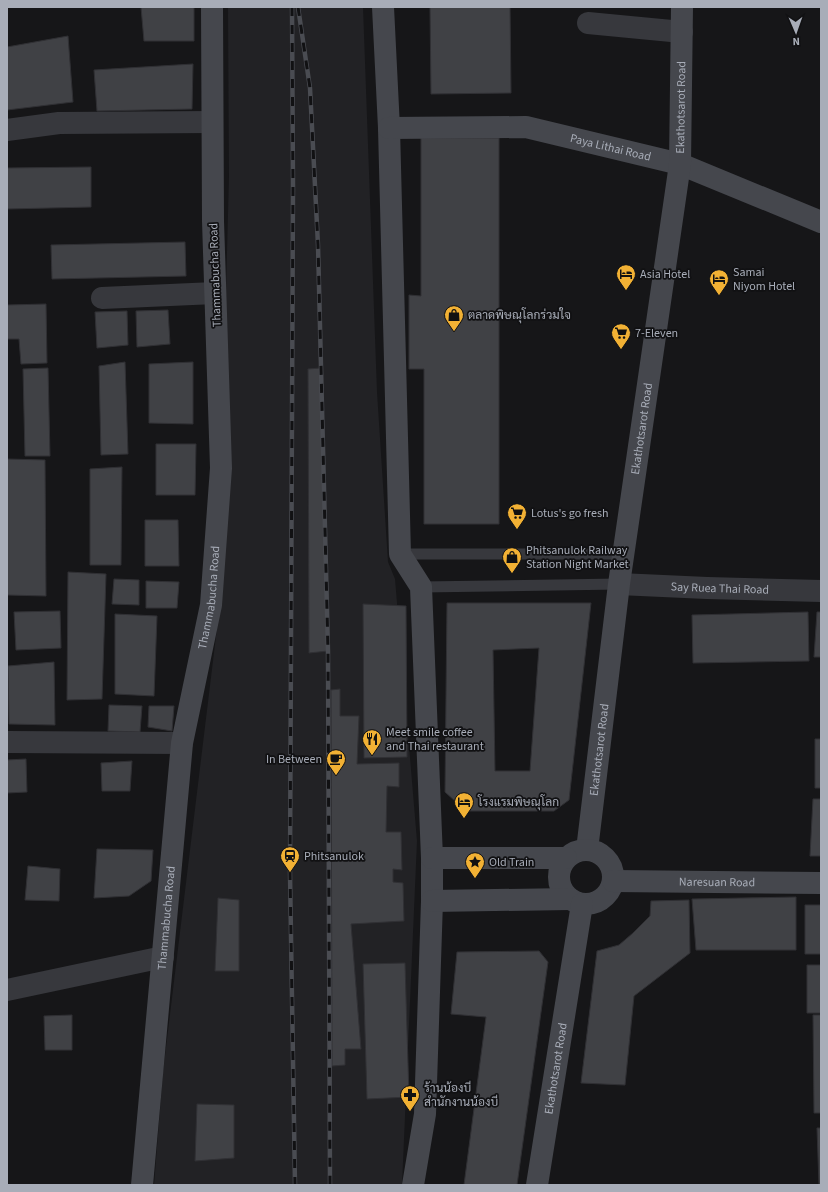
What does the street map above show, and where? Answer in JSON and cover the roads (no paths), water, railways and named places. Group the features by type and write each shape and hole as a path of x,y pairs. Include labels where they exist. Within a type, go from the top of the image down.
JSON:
{"main road":[{"name":"Thammabucha Road","path":"142,1185 182,743 212,597 221,468 212,122 212,7"},
{"path":"383,7 389,128 400,554 421,586 432,858 425,1114 413,1185"},
{"name":"Ekathotsarot Road","path":"587,850 623,554 680,164 682,7"},
{"name":"Paya Lithai Road","path":"389,128 526,128 680,164 821,222"},
{"path":"432,901 576,902 598,901 610,889 613,881 611,868 604,857 596,852 587,850 572,853 566,858 561,866 558,875 560,884 564,893 576,902"},
{"path":"432,858 566,858"},
{"name":"Naresuan Road","path":"613,881 821,883"},
{"name":"Ekathotsarot Road","path":"537,1185 576,902"}],"street":[{"path":"588,22 682,32"},
{"path":"7,130 59,123 212,122"},
{"path":"102,298 216,293"},
{"name":"Say Ruea Thai Road","path":"619,584 821,591"},
{"path":"7,742 182,743"},
{"path":"7,990 163,957"}],"lane":[{"path":"400,554 623,554"},
{"path":"421,586 619,584"}],"railway":[{"path":"292,7 293,187 290,873 295,1185"},
{"path":"298,7 310,88 318,245 328,651 330,1185"}],"place":[{"name":"Asia Hotel","path":"626,291"},
{"name":"Samai Niyom Hotel","path":"719,296"},
{"name":"ตลาดพิษณุโลกร่วมใจ","path":"454,332"},
{"name":"7-Eleven","path":"621,350"},
{"name":"Lotus's go fresh","path":"517,530"},
{"name":"Phitsanulok Railway Station Night Market","path":"512,574"},
{"name":"Meet smile coffee and Thai restaurant","path":"372,756"},
{"name":"In Between","path":"336,776"},
{"name":"โรงแรมพิษณุโลก","path":"464,819"},
{"name":"Phitsanulok","path":"290,873"},
{"name":"Old Train","path":"475,879"},
{"name":"ร้านน้องบี สำนักงานน้องบี","path":"410,1112"}]}
